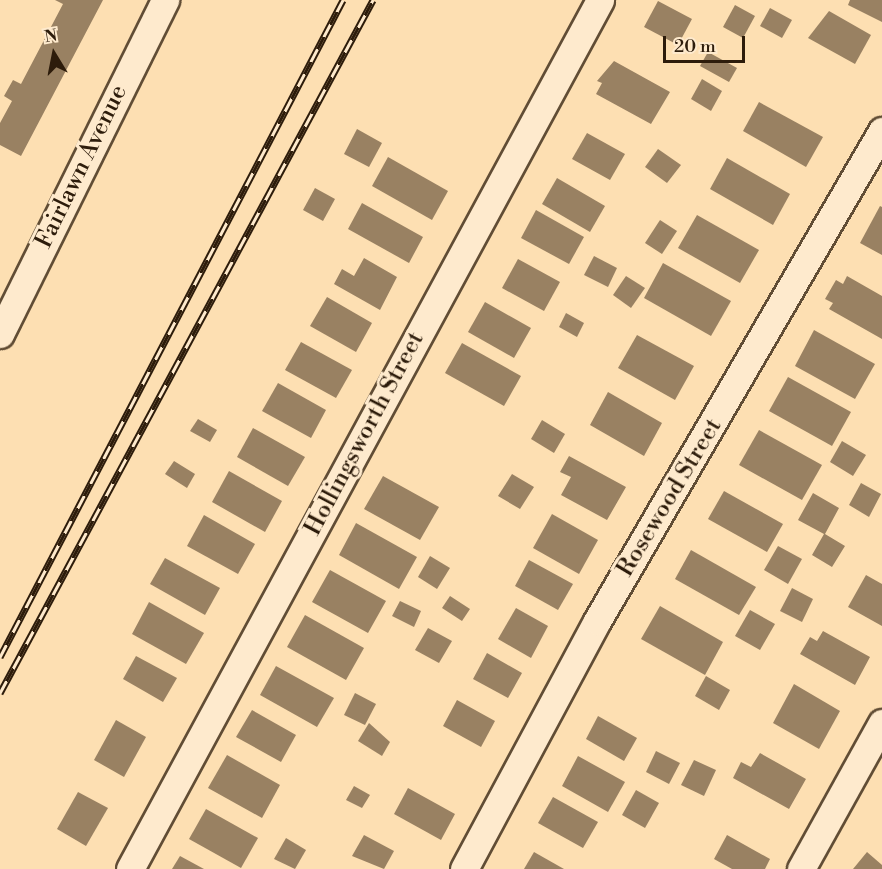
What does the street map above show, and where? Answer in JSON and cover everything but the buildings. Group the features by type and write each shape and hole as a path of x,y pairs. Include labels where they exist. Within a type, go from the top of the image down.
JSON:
{"street":[{"name":"Fairlawn Avenue","path":"0,334 165,0"},
{"name":"Hollingsworth Street","path":"130,869 600,0"},
{"name":"Rosewood Street","path":"464,869 597,621 882,131"},
{"path":"801,869 882,723"}],"railway":[{"path":"0,657 343,0"},
{"path":"0,693 373,0"}]}
